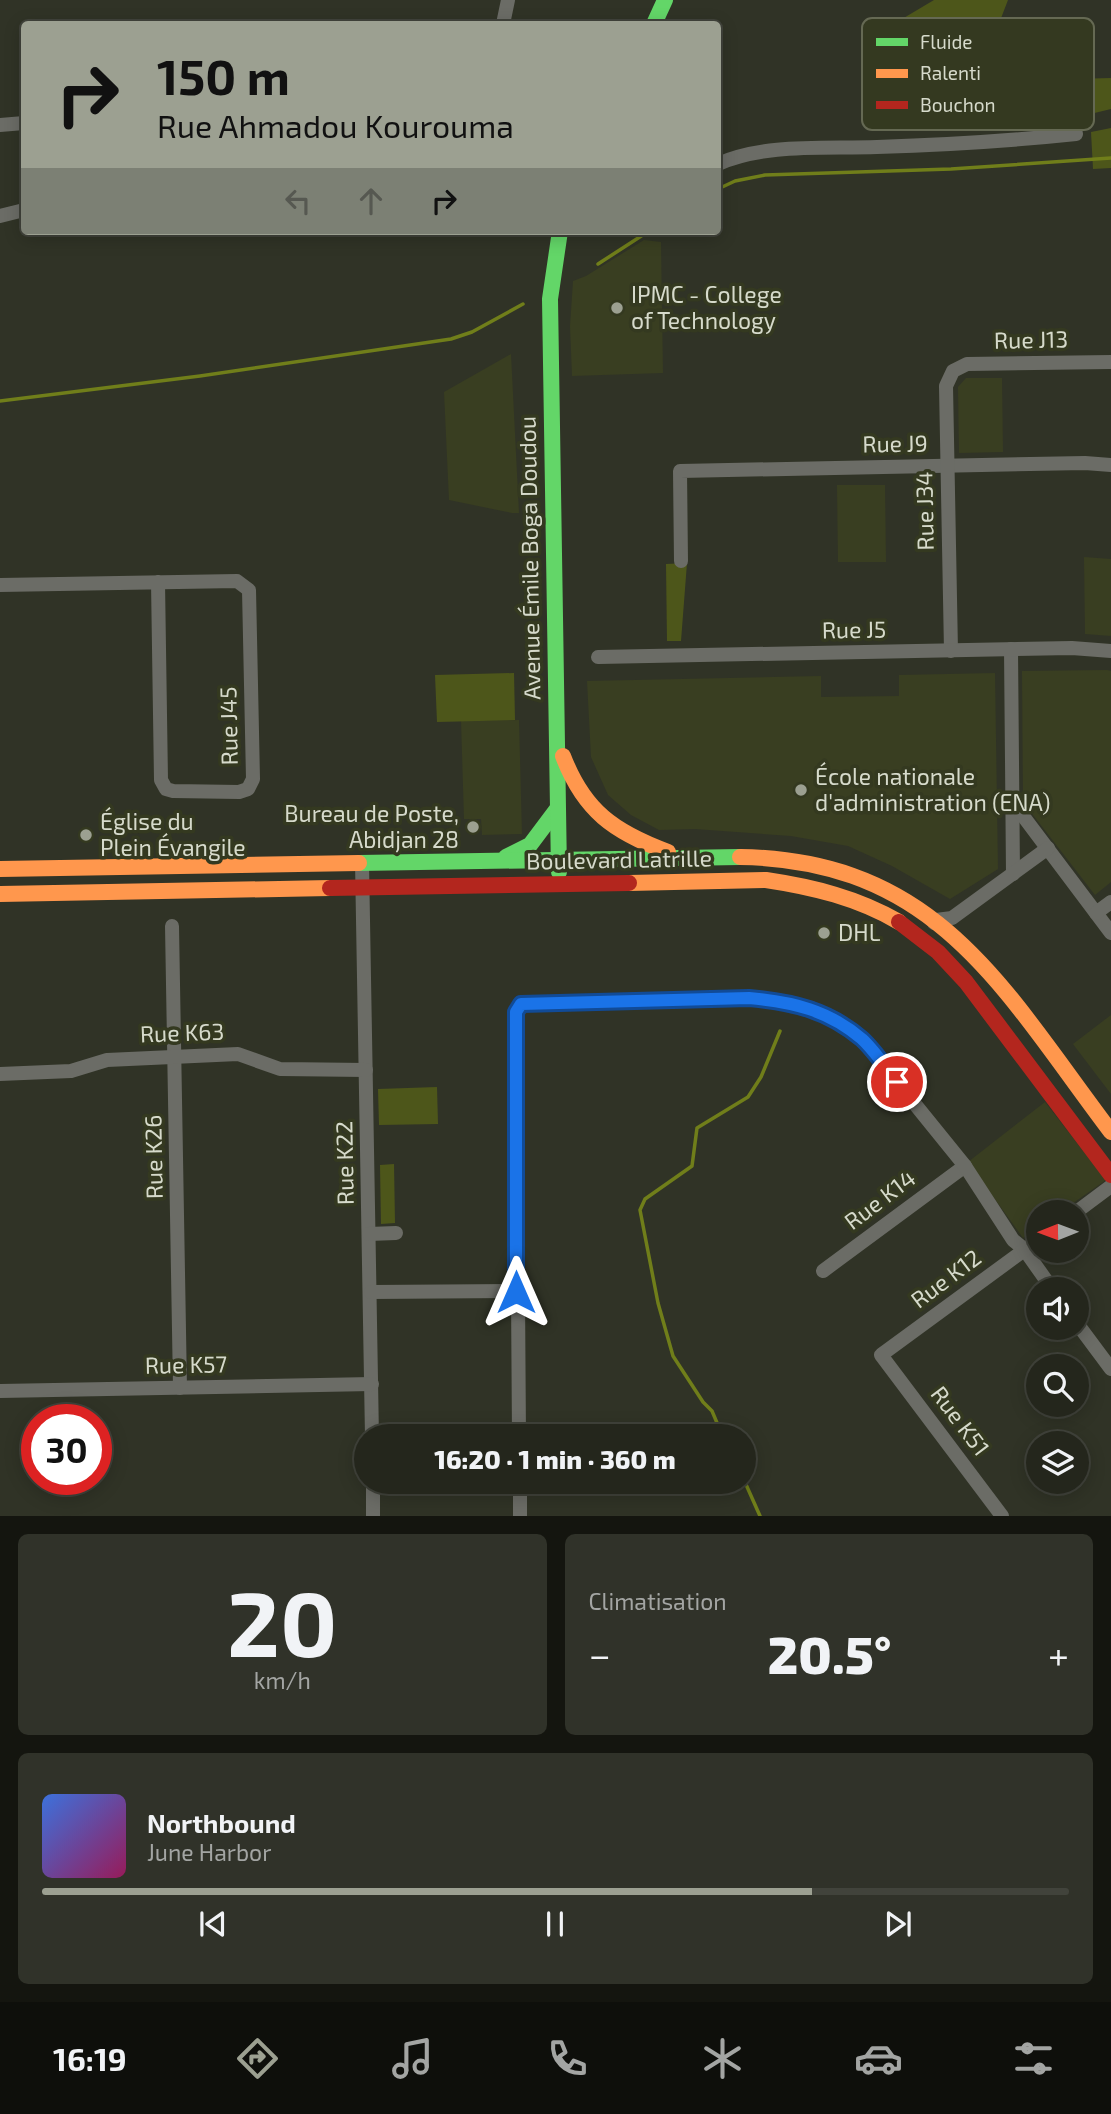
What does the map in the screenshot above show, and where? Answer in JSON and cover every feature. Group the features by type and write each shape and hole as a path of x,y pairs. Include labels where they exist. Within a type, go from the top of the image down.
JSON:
{"main road":[{"path":"655,21 665,0"},
{"name":"Avenue Émile Boga Doudou","path":"559,235 550,299 559,884"},
{"path":"555,730 570,778 581,797 596,814 636,840 683,857"},
{"path":"499,860 530,845 557,809"},
{"name":"Boulevard Latrille","path":"0,869 683,857 752,857 816,864 879,885 946,923 987,968 1111,1132"},
{"name":"Boulevard Latrille","path":"0,894 766,880 798,884 835,894 876,910 905,926 933,949 972,988 1111,1175"}],"street":[{"path":"503,21 508,0"},
{"path":"0,125 21,123"},
{"path":"721,163 768,151 992,143 1076,134"},
{"path":"0,216 21,211"},
{"name":"Rue J13","path":"953,371 967,364 1111,362"},
{"name":"Rue J34","path":"951,651 946,386 953,371"},
{"name":"Rue J9","path":"681,561 680,471 1080,463 1111,465"},
{"name":"Rue J45","path":"0,584 158,582 237,582 249,590 253,779 248,789 239,792 173,791 166,789 161,780 158,582"},
{"name":"Rue J5","path":"598,657 1072,648 1111,651"},
{"path":"1011,649 1013,874"},
{"path":"1014,804 1111,933"},
{"path":"920,937 946,923 1048,848"},
{"name":"Rue K22","path":"362,862 372,1424"},
{"path":"1096,913 1111,902"},
{"path":"933,949 946,923"},
{"name":"Rue K26","path":"172,926 180,1388"},
{"path":"519,1424 516,1012 521,1004 749,998 782,1001 811,1008 863,1040 965,1166 1013,1240 1024,1249 1044,1277"},
{"name":"Rue K63","path":"0,1074 71,1071 97,1061 238,1054 280,1069 366,1070"},
{"name":"Rue K14","path":"823,1271 965,1166"},
{"path":"1089,1202 1111,1186"},
{"path":"369,1234 396,1233"},
{"name":"Rue K12","path":"881,1355 1024,1249"},
{"path":"371,1292 516,1292"},
{"path":"1089,1339 1111,1369"},
{"name":"Rue K51","path":"881,1355 1002,1516"},
{"name":"Rue K57","path":"0,1391 372,1384"},
{"path":"373,1494 373,1516"},
{"path":"520,1494 520,1516"}],"shaded area":[{"name":"IPMC - College of Technology","path":"644,240 661,242 663,373 572,376 570,326 573,281 586,276"},
{"path":"511,354 519,513 449,500 444,392"},
{"path":"966,378 1002,378 1003,452 959,453 958,387"},
{"path":"837,485 885,485 886,562 838,562"},
{"path":"1084,557 1111,559 1111,636 1085,634"},
{"path":"1022,671 1111,671 1111,882 1095,895 1023,802"},
{"name":"École nationale d'administration (ENA)","path":"995,673 998,869 950,899 892,866 848,846 791,836 695,829 659,830 631,815 608,795 591,757 587,681 821,676 821,697 899,696 899,675"},
{"path":"519,720 522,834 482,835 481,819 464,819 461,721"},
{"path":"1111,1015 1111,1094 1073,1044"},
{"path":"1045,1102 1106,1180 1078,1200 1026,1200 1026,1236 1023,1238 968,1162"}],"green space":[{"path":"934,0 1008,0 1001,18 904,18"},
{"path":"1094,78 1111,78 1111,109 1094,113"},
{"path":"1111,128 1111,168 1093,169 1091,132"},
{"path":"687,563 681,641 667,641 666,564"},
{"path":"514,673 515,720 437,722 435,675"},
{"path":"437,1087 438,1124 379,1125 378,1089"},
{"path":"394,1164 395,1223 381,1224 380,1165"}],"waterway":[{"path":"721,188 735,181 765,175 951,169 1111,158"},
{"path":"598,264 643,235"},
{"path":"0,401 200,376 451,339 472,332 523,304"},
{"path":"718,1424 712,1411 703,1402 673,1356 658,1303 640,1210 645,1199 692,1166 697,1128 748,1097 761,1077 780,1031"},
{"path":"750,1494 760,1516"}],"traffic: fast":[{"path":"655,21 665,0"},
{"path":"559,235 550,299 559,872"},
{"path":"506,857 530,845 557,809"},
{"path":"359,863 740,857"}],"traffic: slow":[{"path":"563,756 581,791 603,817 632,836 668,852"},
{"path":"740,857 809,864 867,881 917,908 960,943 999,984 1111,1132"},
{"path":"0,869 359,863"},
{"path":"629,883 766,880 835,895 868,906 899,922"},
{"path":"0,894 330,888"}],"traffic: jam":[{"path":"330,888 629,883"},
{"path":"899,922 938,952 966,982 1111,1175"}],"place":[{"name":"IPMC - College of Technology","path":"617,308"},
{"name":"École nationale d'administration (ENA)","path":"801,790"},
{"name":"Bureau de Poste, Abidjan 28","path":"473,827"},
{"name":"Église du Plein Évangile","path":"86,835"},
{"name":"DHL","path":"824,933"}],"route":[{"path":"516,1292 516,1012 521,1004 749,998 782,1001 811,1008 839,1023 863,1040 897,1082"}]}
